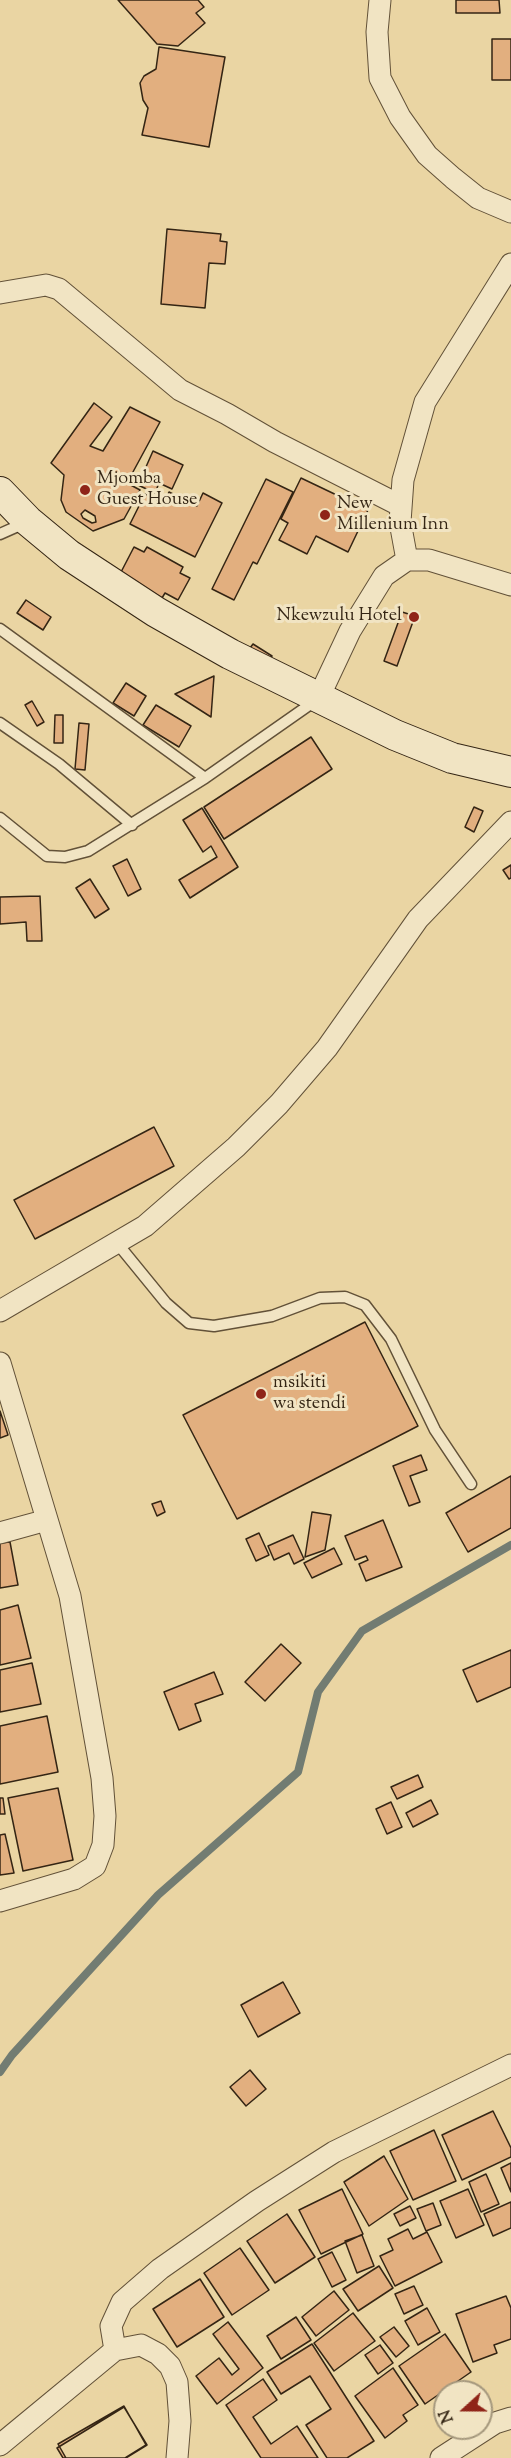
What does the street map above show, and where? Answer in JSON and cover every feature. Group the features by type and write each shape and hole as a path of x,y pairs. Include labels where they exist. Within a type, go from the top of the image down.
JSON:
{"main road":[{"path":"0,492 28,521 69,555 156,612 318,699 452,758 511,772"}],"street":[{"path":"380,0 377,32 381,78 400,117 427,155 453,178 478,198 511,212"},
{"path":"407,560 400,522 403,480 425,402 511,264"},
{"path":"0,293 46,285 60,289 180,390 275,442 401,506"},
{"path":"318,699 350,631 384,576 407,560 429,560 511,585"},
{"path":"0,1311 145,1226 200,1179 279,1104 327,1048 418,919 511,822"},
{"path":"0,1363 70,1596 102,1778 105,1816 103,1845 95,1866 75,1879 0,1901"},
{"path":"0,1533 47,1520"},
{"path":"115,2350 111,2326 122,2302 160,2269 257,2201 334,2152 511,2065"},
{"path":"0,2445 115,2350 141,2345 158,2354 170,2366 177,2382 180,2421 177,2458"},
{"path":"441,2458 495,2422 511,2418"}],"lane":[{"path":"0,534 28,521"},
{"path":"0,629 206,778"},
{"path":"0,818 47,856 65,857 88,851 206,778 318,699"},
{"path":"0,723 59,764 132,825"},
{"path":"117,1243 166,1303 189,1323 214,1326 272,1316 320,1298 345,1297 365,1305 391,1339 435,1430 471,1484"}],"building":[{"path":"118,0 198,0 204,7 196,13 205,23 178,46 157,44"},
{"path":"456,0 499,0 500,13 456,13"},
{"path":"492,39 511,39 511,80 492,80"},
{"path":"159,47 225,57 209,147 142,135 148,108 143,100 140,83 144,76 156,69"},
{"path":"167,229 221,234 220,241 227,242 225,264 209,263 205,308 161,304"},
{"path":"94,403 112,417 90,446 103,451 130,407 160,422 127,483 140,490 124,519 93,531 66,512 61,500 64,475 51,463","holes":["85,510 95,516 96,522 92,523 83,518 81,514"]},
{"path":"153,451 183,465 172,489 159,483 155,493 138,485"},
{"name":"New Millenium Inn","path":"301,478 368,510 348,552 316,536 307,554 279,540 288,523 281,519"},
{"path":"266,479 293,492 257,564 253,562 234,600 212,589"},
{"path":"169,492 197,506 203,493 222,503 195,557 130,524 145,494 163,504"},
{"path":"134,547 144,552 147,547 183,567 180,573 190,578 178,600 165,593 162,598 120,574"},
{"path":"26,600 51,617 43,630 17,613"},
{"path":"402,612 415,616 397,666 384,661"},
{"path":"253,644 272,656 265,665 247,652"},
{"path":"214,676 211,717 175,694"},
{"path":"126,683 146,696 134,716 113,703"},
{"path":"32,701 44,722 37,726 25,705"},
{"path":"156,705 191,726 179,747 143,725"},
{"path":"55,715 63,715 63,743 54,743"},
{"path":"79,723 89,724 85,770 75,769"},
{"path":"311,737 332,769 224,839 204,807"},
{"path":"474,807 483,811 474,832 465,827"},
{"path":"202,808 238,867 190,898 179,880 217,857 211,846 203,852 183,820"},
{"path":"127,859 141,889 128,896 113,866"},
{"path":"511,865 511,878 509,879 503,870"},
{"path":"90,879 109,909 95,918 76,888"},
{"path":"40,896 42,941 27,941 26,922 0,924 0,897"},
{"path":"154,1127 174,1166 35,1239 14,1200"},
{"path":"365,1322 418,1426 237,1519 183,1415"},
{"path":"0,1411 8,1435 0,1438"},
{"path":"421,1455 427,1470 410,1476 420,1502 409,1506 393,1466"},
{"path":"511,1476 511,1528 468,1552 446,1513"},
{"path":"161,1501 165,1512 157,1516 152,1504"},
{"path":"312,1512 331,1515 325,1550 305,1557"},
{"path":"383,1520 402,1567 366,1581 359,1564 368,1560 366,1556 355,1560 345,1536"},
{"path":"259,1533 269,1555 256,1561 246,1539"},
{"path":"293,1535 304,1559 294,1564 289,1553 274,1560 268,1546"},
{"path":"10,1542 18,1585 0,1588 0,1543"},
{"path":"334,1548 342,1564 312,1578 304,1563"},
{"path":"18,1605 31,1658 0,1665 0,1610"},
{"path":"281,1644 301,1663 265,1701 245,1682"},
{"path":"511,1650 511,1687 477,1702 463,1670"},
{"path":"32,1663 41,1704 0,1712 0,1670"},
{"path":"214,1672 223,1694 195,1704 201,1721 179,1730 164,1692"},
{"path":"47,1716 58,1772 0,1784 0,1726"},
{"path":"418,1775 423,1787 397,1799 391,1787"},
{"path":"58,1788 73,1860 23,1871 8,1798"},
{"path":"0,1798 3,1798 5,1814 0,1814"},
{"path":"431,1800 438,1814 413,1827 406,1813"},
{"path":"391,1802 402,1827 387,1834 376,1809"},
{"path":"5,1834 14,1873 0,1875 0,1835"},
{"path":"283,1982 300,2013 258,2037 241,2005"},
{"path":"250,2070 266,2089 246,2106 230,2087"},
{"path":"493,2111 511,2148 511,2157 462,2180 442,2135"},
{"path":"434,2130 456,2181 413,2200 390,2151"},
{"path":"384,2156 408,2199 369,2226 344,2182"},
{"path":"511,2163 511,2192 501,2168"},
{"path":"486,2174 499,2204 481,2212 469,2182"},
{"path":"342,2189 363,2234 321,2254 299,2210"},
{"path":"468,2189 484,2225 456,2238 440,2201"},
{"path":"511,2202 511,2228 493,2236 484,2214"},
{"path":"433,2203 441,2225 426,2231 417,2209"},
{"path":"410,2206 416,2218 400,2226 394,2214"},
{"path":"287,2214 315,2257 275,2283 247,2241"},
{"path":"408,2229 413,2239 427,2232 442,2262 395,2286 380,2256 393,2250 388,2239"},
{"path":"362,2235 374,2266 357,2273 345,2241"},
{"path":"240,2248 269,2290 232,2315 204,2273"},
{"path":"332,2252 346,2280 332,2287 318,2259"},
{"path":"379,2266 393,2288 358,2311 343,2289"},
{"path":"200,2279 224,2317 177,2347 153,2309"},
{"path":"414,2286 423,2305 404,2314 395,2294"},
{"path":"334,2291 349,2310 316,2336 302,2317"},
{"path":"506,2296 511,2308 511,2339 494,2345 497,2353 473,2362 456,2314"},
{"path":"427,2308 440,2332 418,2345 405,2321"},
{"path":"353,2313 375,2341 334,2371 314,2343"},
{"path":"296,2317 311,2340 281,2359 267,2336"},
{"path":"228,2322 263,2368 217,2404 196,2376 219,2358 232,2375 239,2369 213,2334"},
{"path":"394,2327 409,2346 396,2357 380,2337"},
{"path":"445,2334 471,2372 460,2380 433,2380 433,2398 425,2404 399,2366"},
{"path":"312,2344 374,2441 347,2458 327,2458 306,2425 331,2409 310,2376 281,2394 267,2372"},
{"path":"380,2345 393,2363 378,2374 365,2355"},
{"path":"393,2368 418,2405 403,2415 407,2421 385,2438 355,2396"},
{"path":"263,2379 277,2400 253,2417 271,2444 297,2426 318,2458 261,2458 226,2405"},
{"path":"124,2406 146,2445 125,2458 66,2458 58,2444"},
{"path":"124,2407 147,2445 126,2458 63,2458 57,2448"}],"waterway":[{"path":"0,2072 12,2055 158,1895 298,1772 318,1692 362,1631 511,1545"}],"place":[{"name":"Mjomba Guest House","path":"85,490"},
{"name":"New Millenium Inn","path":"325,515"},
{"name":"Nkewzulu Hotel","path":"414,617"},
{"name":"msikiti wa stendi","path":"261,1394"}]}
